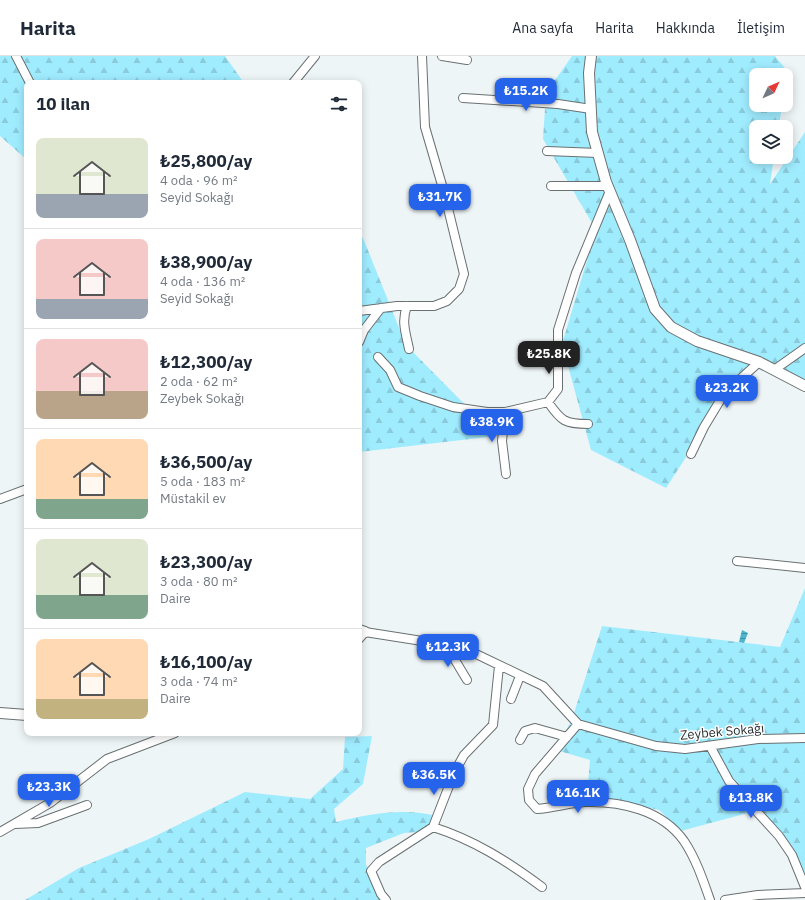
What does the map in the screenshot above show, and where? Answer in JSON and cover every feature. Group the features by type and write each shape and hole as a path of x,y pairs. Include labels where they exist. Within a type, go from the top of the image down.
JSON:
{"street":[{"path":"16,56 28,80"},
{"path":"295,80 315,56"},
{"path":"362,311 407,306 434,306 447,301 459,289 464,274 446,200 425,127 422,56"},
{"path":"442,56 467,60"},
{"path":"591,56 588,73 592,132 609,189 630,240 655,309 671,327 697,340 759,362 805,386"},
{"path":"463,98 558,104 591,109"},
{"path":"547,151 598,153"},
{"path":"550,186 609,189"},
{"path":"378,357 390,370 398,387 453,407 487,412 505,412 548,402 558,389 558,330 576,273 609,189"},
{"path":"407,306 403,324 410,349"},
{"path":"362,335 381,308"},
{"path":"774,370 805,348"},
{"path":"691,454 704,427 724,394 759,362"},
{"path":"548,402 557,415 570,424 588,424"},
{"path":"505,412 502,440 506,474"},
{"path":"0,499 24,490"},
{"path":"737,561 805,568"},
{"path":"362,634 454,646 474,652 499,666 543,686 578,724 535,774 528,789 529,800 537,808 584,802 613,803 639,809 654,815 672,828 684,841 699,869 710,900"},
{"path":"454,646 455,660 467,680"},
{"path":"386,900 381,894 371,872 379,862 433,827 454,773 464,755 494,725 499,666"},
{"path":"511,699 520,676"},
{"path":"0,714 24,715"},
{"name":"Zeybek Sokağı","path":"578,724 656,746 685,748 758,739 805,738"},
{"path":"520,740 525,731 535,728 567,737"},
{"path":"0,832 50,803 107,759 167,736"},
{"path":"710,746 729,781 779,836 792,855 805,887"},
{"path":"13,824 38,822 87,804"},
{"path":"433,827 460,836 513,866 542,887"},
{"path":"726,900 770,898 805,893"}],"green space":[{"path":"0,56 225,56 242,80 24,80 24,157 0,136"},
{"path":"572,56 775,56 785,68 749,68 749,112 781,112 780,120 749,120 749,164 773,164 770,184 783,164 793,164 793,150 805,132 805,380 759,369 727,394 666,488 591,450 562,344 596,230 543,139 546,93"},
{"path":"362,237 406,345 496,436 362,452"},
{"path":"805,588 805,878 759,810 681,831 659,810 587,795 590,760 556,750 572,719 602,626 780,647"},
{"path":"372,736 363,784 334,809 336,822 397,812 433,815 430,831 404,833 366,848 366,865 384,889 389,900 25,900 79,868 149,839 245,792 310,799 343,769 345,737"}],"shaded area":[{"path":"742,630 748,633 744,643 739,642"}]}
